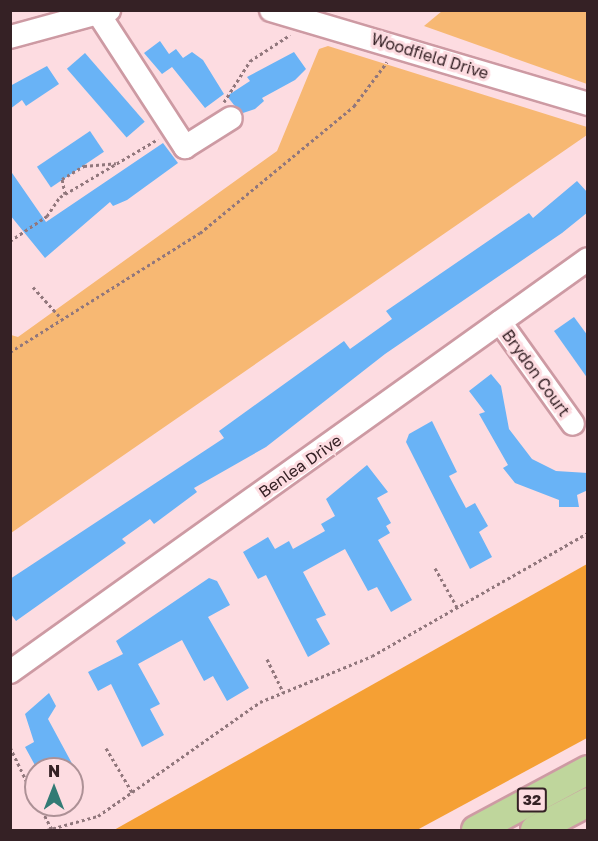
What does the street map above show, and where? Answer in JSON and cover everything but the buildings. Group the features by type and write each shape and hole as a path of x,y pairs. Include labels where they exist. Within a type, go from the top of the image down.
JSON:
{"main road":[{"name":"32","path":"476,831 588,770"},
{"name":"32","path":"535,831 588,802"}],"street":[{"name":"Woodfield Drive","path":"271,10 310,16 398,47 588,104"},
{"path":"10,37 67,16 103,12 185,147 231,118"},
{"name":"Benlea Drive","path":"10,672 588,259"},
{"name":"Brydon Court","path":"500,322 573,424"}],"path":[{"path":"231,118 224,104 232,84 250,61 290,35"},
{"path":"10,352 60,317 200,233 354,106 398,47"},
{"path":"10,241 47,216 65,194 172,128"},
{"path":"65,194 62,179 77,170 117,163"},
{"path":"33,287 60,317"},
{"path":"47,831 98,816 260,702 372,656 588,533"},
{"path":"435,568 457,608"},
{"path":"267,659 284,692"},
{"path":"10,747 24,776"},
{"path":"106,748 132,792"}],"shaded area":[{"path":"442,11 587,11 587,84 424,26"},
{"path":"328,46 587,127 587,135 11,533 11,335 18,337 277,151 319,49"},
{"path":"587,564 587,738 417,830 114,830"}]}
